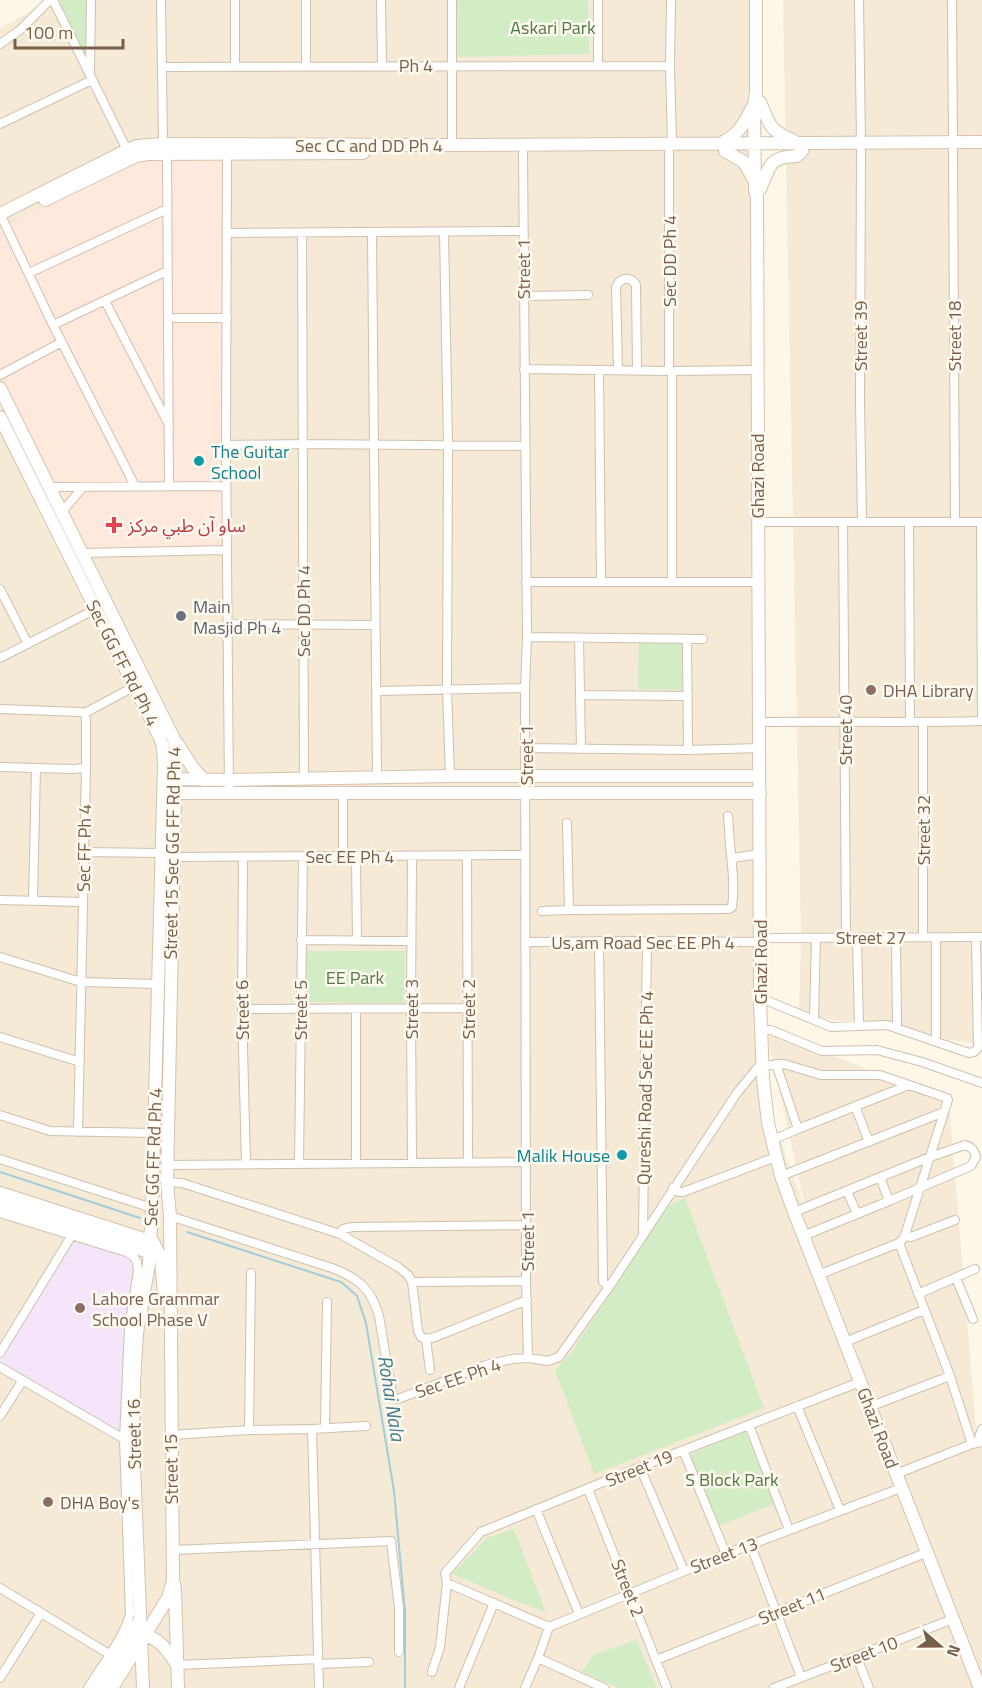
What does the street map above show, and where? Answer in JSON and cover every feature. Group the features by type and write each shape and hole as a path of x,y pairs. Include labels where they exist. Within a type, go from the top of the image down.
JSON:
{"main road":[{"name":"Ghazi Road","path":"756,0 760,1030 765,1098 781,1176 802,1236 980,1688"},
{"path":"757,100 772,129 800,147 797,156 782,157 774,161 757,189"},
{"path":"757,100 738,133 722,147 744,162 757,189"},
{"path":"953,146 982,142"},
{"name":"Sec CC and DD Ph 4","path":"1,218 136,156 165,149 452,145 671,148"},
{"name":"Sec CC and DD Ph 4","path":"1,218 137,146 227,154 523,153 722,147 953,146"},
{"path":"953,146 982,150"},
{"name":"Street 15 Sec GG FF Rd Ph 4","path":"0,388 49,487 59,517 82,553 174,739 176,779 167,1165 170,1250"},
{"name":"Sec GG FF Rd Ph 4","path":"0,417 59,517 96,609 163,746 152,1247"},
{"path":"174,739 204,780"},
{"path":"176,779 759,776"},
{"path":"175,793 760,793"},
{"path":"0,1193 152,1247 162,1262 163,1289 170,1315"},
{"path":"152,1247 162,1239 167,1195"},
{"path":"0,1204 152,1247"},
{"name":"Street 16","path":"143,1688 141,1631 134,1591 128,1438 137,1333 152,1247"},
{"name":"Street 15","path":"170,1250 173,1580 178,1688"},
{"path":"99,1688 168,1598 173,1580"},
{"path":"141,1631 161,1644 177,1665"},
{"path":"112,1688 141,1631"}],"street":[{"path":"0,44 20,30 52,0 127,150"},
{"path":"91,0 91,78"},
{"path":"161,0 167,209 169,486"},
{"path":"235,0 235,65"},
{"path":"306,0 306,65"},
{"path":"381,0 382,65"},
{"path":"452,0 452,145"},
{"path":"598,0 598,65"},
{"name":"Sec DD Ph 4","path":"671,0 672,582"},
{"path":"860,0 861,147"},
{"name":"Street 18","path":"952,0 955,520"},
{"name":"Ph 4","path":"162,67 235,65 670,66"},
{"path":"0,123 91,78"},
{"name":"Street 39","path":"861,147 862,522"},
{"name":"Street 1","path":"523,153 528,1358"},
{"path":"227,154 226,550 229,793"},
{"path":"29,273 167,209"},
{"path":"1,218 135,486"},
{"path":"227,233 523,231"},
{"path":"444,232 448,444 447,690 450,776"},
{"path":"372,233 377,778"},
{"name":"Sec DD Ph 4","path":"302,234 304,779"},
{"path":"53,325 167,271"},
{"path":"618,370 616,287 627,279 632,280 636,285 637,370"},
{"path":"524,296 588,295"},
{"path":"105,301 168,424"},
{"path":"168,318 227,318"},
{"path":"0,375 62,342"},
{"path":"524,369 757,370"},
{"path":"599,370 601,582"},
{"path":"226,445 525,446"},
{"path":"49,487 226,486"},
{"path":"59,517 83,487"},
{"path":"758,522 955,520 981,522 982,721 759,723"},
{"name":"Street 40","path":"843,522 846,938"},
{"path":"909,522 910,722"},
{"path":"82,553 226,550"},
{"path":"526,582 758,582"},
{"path":"0,589 28,645"},
{"path":"0,658 96,609"},
{"path":"227,624 375,626"},
{"path":"526,637 703,639"},
{"path":"579,638 581,749"},
{"path":"687,639 688,750"},
{"path":"0,709 85,713 135,686"},
{"path":"377,691 525,688"},
{"path":"580,694 688,696"},
{"name":"Sec FF Ph 4","path":"78,1132 86,768 85,713"},
{"name":"Street 32","path":"923,723 924,937"},
{"path":"526,748 688,750 759,748"},
{"path":"0,766 86,768"},
{"path":"33,900 36,768"},
{"path":"343,793 343,857"},
{"path":"542,911 729,909 732,907 732,858 728,816"},
{"path":"567,823 569,910"},
{"path":"84,852 161,852"},
{"path":"732,858 760,854"},
{"name":"Sec EE Ph 4","path":"174,857 525,855"},
{"path":"356,856 357,941"},
{"name":"Street 3","path":"412,856 412,1163"},
{"name":"Street 2","path":"467,856 468,1162"},
{"name":"Street 6","path":"243,857 242,1009 246,1163"},
{"name":"Street 5","path":"299,1163 303,857"},
{"path":"0,900 83,902"},
{"path":"934,1040 936,1036 936,937"},
{"path":"760,1000 768,1000 831,1027 887,1025 969,1053 974,1052 978,1048 979,937"},
{"name":"Street 27","path":"760,940 979,937"},
{"path":"814,1019 816,938"},
{"path":"857,938 859,1026"},
{"path":"896,938 897,1028"},
{"path":"301,940 411,941"},
{"name":"Us,am Road Sec EE Ph 4","path":"527,942 760,940"},
{"path":"600,941 603,1282 609,1287"},
{"name":"Qureshi Road Sec EE Ph 4","path":"644,1235 647,941"},
{"path":"0,957 81,982 158,984"},
{"path":"242,1009 468,1008"},
{"path":"356,1009 356,1162"},
{"path":"760,1030 771,1030 822,1051 878,1050 922,1062 981,1085"},
{"path":"0,1037 80,1062"},
{"path":"776,1064 798,1129"},
{"path":"763,1065 790,1065 821,1075 880,1075 948,1100 906,1236 899,1243 818,1275"},
{"name":"Sec EE Ph 4","path":"170,1216 332,1268 347,1274 364,1286 376,1305 379,1316 394,1398 402,1398 486,1365 512,1359 528,1358 548,1361 559,1357 609,1287 737,1093 755,1069 763,1065"},
{"path":"772,1140 909,1085"},
{"path":"855,1106 869,1142"},
{"path":"781,1176 944,1112"},
{"path":"0,1115 50,1131 154,1133"},
{"path":"794,1212 965,1145 971,1146 976,1156 971,1166 802,1236"},
{"path":"673,1188 683,1192 776,1157"},
{"path":"0,1159 152,1208"},
{"path":"167,1165 526,1162"},
{"path":"880,1178 889,1201"},
{"path":"167,1182 182,1183 340,1234 399,1267 412,1282 418,1331 421,1337 426,1339 527,1300"},
{"path":"847,1191 857,1214"},
{"path":"0,1213 126,1252 137,1262 137,1277 129,1328 128,1438 0,1367"},
{"path":"906,1236 911,1237 955,1220"},
{"path":"340,1234 343,1229 352,1227 527,1225"},
{"path":"0,1353 72,1235"},
{"path":"899,1243 977,1443"},
{"path":"918,1294 975,1269"},
{"path":"249,1430 251,1273"},
{"path":"956,1278 974,1319"},
{"path":"412,1282 526,1281"},
{"path":"325,1428 327,1302"},
{"path":"845,1342 924,1310"},
{"path":"426,1339 430,1370"},
{"path":"869,1407 950,1376"},
{"path":"0,1416 22,1380"},
{"name":"Street 19","path":"447,1583 445,1573 481,1532 640,1467 860,1382"},
{"path":"797,1406 840,1510"},
{"path":"749,1425 789,1530"},
{"path":"171,1435 366,1426"},
{"path":"896,1474 977,1443 982,1429"},
{"path":"312,1430 319,1688"},
{"path":"683,1450 726,1554"},
{"path":"640,1467 684,1571"},
{"name":"Street 13","path":"549,1626 726,1554 901,1488"},
{"name":"Street 2","path":"588,1489 667,1688"},
{"path":"536,1509 579,1614"},
{"path":"173,1550 391,1541 399,1608 399,1652"},
{"path":"751,1546 801,1677"},
{"name":"Street 11","path":"656,1660 928,1552"},
{"path":"432,1672 440,1647 447,1583 549,1626 525,1688"},
{"path":"0,1588 109,1654"},
{"path":"88,1688 129,1622 134,1591"},
{"path":"459,1688 494,1603"},
{"path":"0,1678 41,1613"},
{"name":"Street 10","path":"774,1688 953,1618"},
{"path":"856,1657 869,1688"},
{"path":"538,1658 604,1688"},
{"path":"177,1665 369,1662"}],"shaded area":[{"path":"49,0 756,0 766,1029 949,1102 977,1444 982,1449 982,1681 974,1688 0,1688 0,29","holes":["767,1036 806,1210 760,1083"]},
{"path":"783,0 982,0 982,1045 799,1014 801,941"},
{"path":"224,154 223,547 89,550 0,372 0,229 136,158"},
{"name":"Lahore Grammar School Phase V","path":"74,1237 132,1259 122,1435 0,1363 0,1356"}],"green space":[{"path":"58,0 86,0 86,58"},
{"name":"Askari Park","path":"457,0 588,0 589,54 458,57"},
{"path":"639,643 684,644 684,690 638,689"},
{"name":"EE Park","path":"306,951 405,951 405,1003 306,1002"},
{"path":"685,1198 764,1408 594,1474 555,1370 571,1353 667,1207"},
{"name":"S Block Park","path":"745,1431 774,1504 719,1526 690,1454"},
{"path":"514,1529 546,1613 452,1574 487,1538"},
{"path":"637,1640 657,1688 619,1688 582,1672 593,1655"}],"waterway":[{"name":"Rohai Nala","path":"0,1172 140,1218"},
{"name":"Rohai Nala","path":"187,1232 341,1282 357,1296 366,1323 394,1491 405,1612 405,1688"}],"place":[{"name":"The Guitar School","path":"199,461"},
{"name":"ساو آن طبي مرکز","path":"114,525"},
{"name":"Main Masjid Ph 4","path":"181,616"},
{"name":"DHA Library","path":"871,690"},
{"name":"Malik House","path":"622,1155"},
{"name":"Lahore Grammar School Phase V","path":"80,1308"},
{"name":"DHA Boy's","path":"48,1502"}]}
